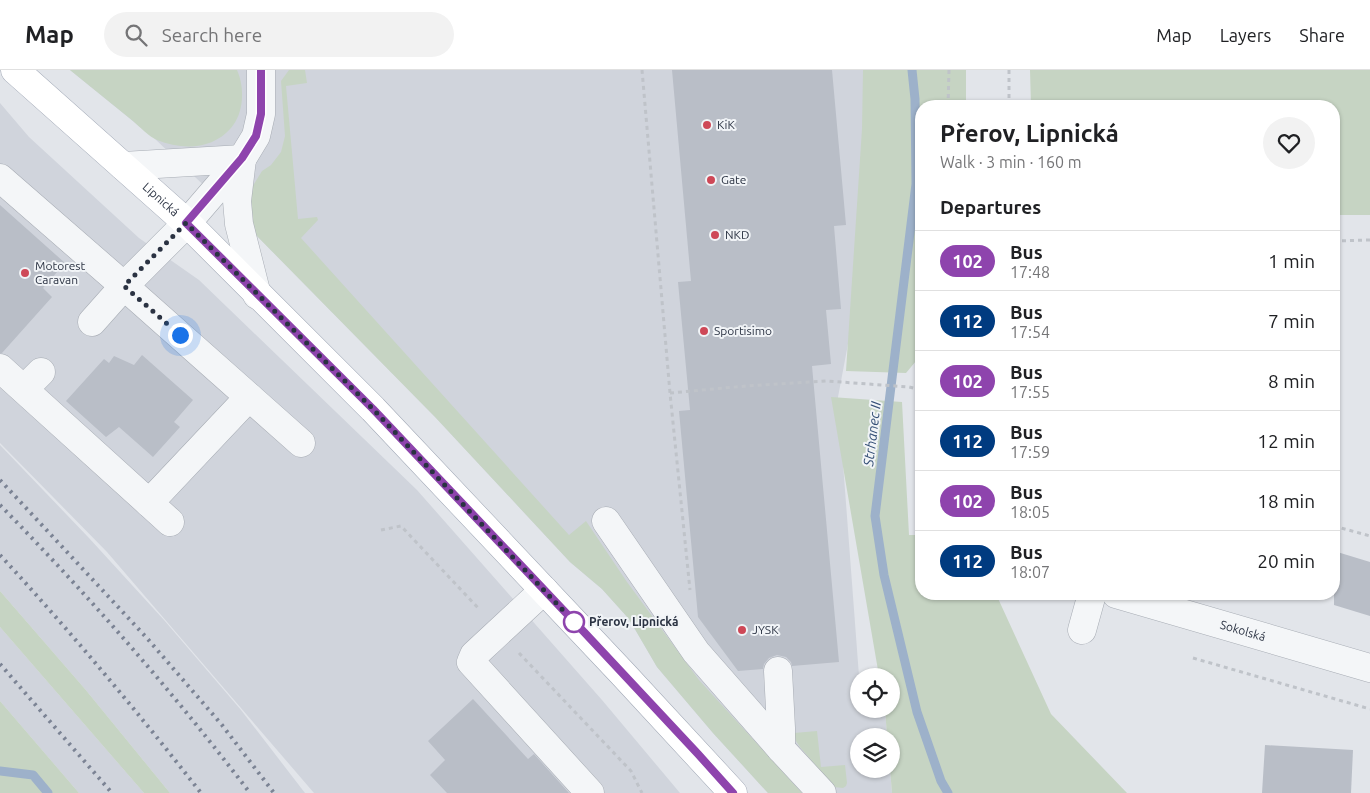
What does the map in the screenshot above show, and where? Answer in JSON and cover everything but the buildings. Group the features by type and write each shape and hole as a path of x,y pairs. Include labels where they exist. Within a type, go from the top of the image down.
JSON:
{"main road":[{"name":"Lipnická","path":"15,70 186,223 373,409 733,793"}],"street":[{"path":"92,322 124,286 186,223 242,158 256,136 261,114 261,70"},
{"path":"123,166 242,158"},
{"path":"242,158 236,201 239,224 258,295"},
{"path":"0,178 301,443"},
{"path":"0,368 32,381 149,504 170,522"},
{"path":"149,504 249,397"},
{"path":"606,521 696,652 822,793"},
{"path":"544,590 474,655 471,662 590,793"},
{"path":"1082,630 1090,600"},
{"name":"Sokolská","path":"1137,600 1370,668"},
{"path":"778,671 781,749"}],"path":[{"path":"642,70 670,393 690,594"},
{"path":"948,100 949,70"},
{"path":"1009,70 1009,100"},
{"path":"1340,241 1370,240"},
{"path":"670,393 827,381 869,383 915,388"},
{"path":"381,530 401,526 484,615"},
{"path":"1340,528 1370,536"},
{"path":"514,648 631,771 642,793"},
{"path":"1193,658 1370,709"}],"shaded area":[{"path":"70,70 873,70 873,211 838,397 858,668 850,668 850,718 886,718 886,728 850,728 850,778 891,778 892,793 768,793 713,733 657,667 629,619 602,589 570,562 436,418 255,234 155,139"},
{"path":"0,103 29,137 139,238 199,280 417,490 602,700 680,793 314,793 107,552 0,443"},
{"path":"0,445 164,620 241,710 305,793 170,793 85,689 0,591"},
{"path":"0,627 144,793 79,793 0,701"}],"green space":[{"path":"70,70 237,70 242,92 241,108 231,128 215,141 196,146 167,143 147,134"},
{"path":"289,70 305,70 307,83 286,86 298,219 317,217 318,220 301,238 569,535 586,521 627,582 699,680 802,793 768,793 713,733 657,667 629,619 602,589 570,562 436,418 255,234 250,219 251,189 262,171 271,165 281,152 285,136 281,81"},
{"path":"863,70 966,70 966,100 915,100 915,362 906,373 846,371 862,129"},
{"path":"1030,70 1370,70 1370,215 1340,215 1340,100 1031,100"},
{"path":"831,397 902,402 909,535 915,535 915,600 999,600 1051,714 1127,793 892,793 891,778 900,778 900,728 886,728 886,718 900,718 900,668 878,668"},
{"path":"0,591 85,689 170,793 144,793 0,627"},
{"path":"0,701 79,793 0,793"},
{"path":"817,731 821,767 845,765 847,783 843,788 834,787 796,741 794,733"}],"waterway":[{"name":"Strhanec II","path":"912,70 915,100"},
{"name":"Strhanec II","path":"915,192 875,516 884,575 917,712 941,781 948,793"},
{"path":"0,771 33,775 48,793"}],"railway":[{"path":"0,480 146,637 222,725 274,793"},
{"path":"0,505 130,645 250,793"},
{"path":"0,555 103,672 201,793"},
{"path":"0,664 112,793"}],"bus line":[{"name":"102","path":"261,70 261,114 256,136 242,158 186,223 373,409 733,793"}],"place":[{"name":"KiK","path":"707,125"},
{"name":"Gate","path":"711,180"},
{"name":"NKD","path":"715,235"},
{"name":"Motorest Caravan","path":"25,273"},
{"name":"Sportisimo","path":"704,331"},
{"name":"Přerov, Lipnická","path":"574,622"},
{"name":"JYSK","path":"742,630"}],"route":[{"path":"180,335 124,286 186,223 373,409 574,622"}]}
